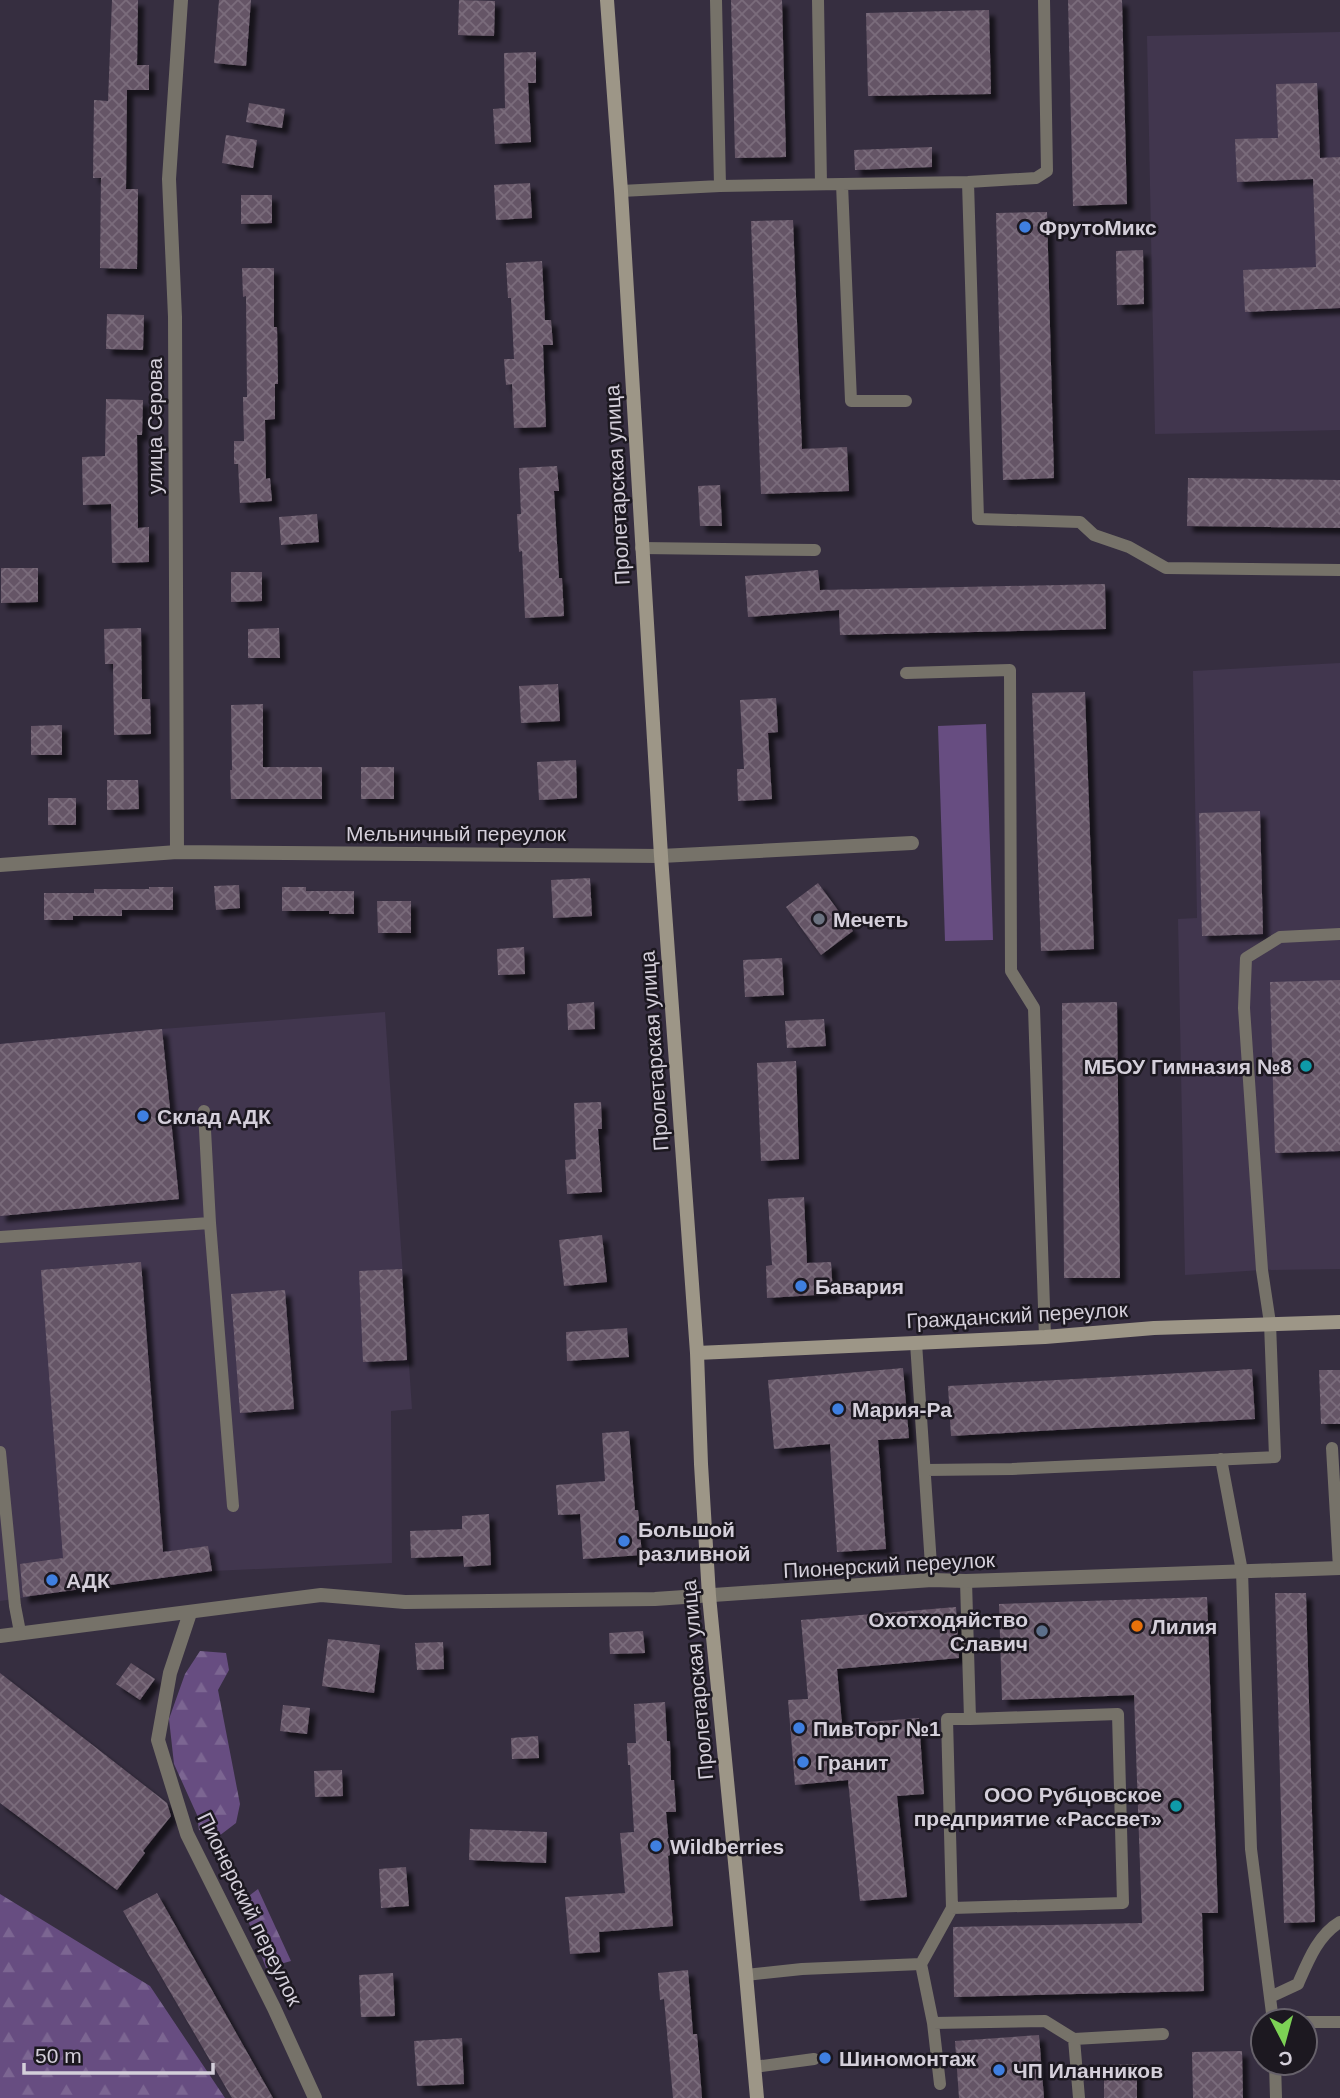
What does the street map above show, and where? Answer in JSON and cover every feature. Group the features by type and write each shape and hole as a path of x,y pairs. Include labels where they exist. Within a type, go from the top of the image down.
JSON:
{"main road":[{"name":"Пролетарская улица","path":"607,0 661,856 697,1353 709,1596 757,2098"},
{"name":"Гражданский переулок","path":"697,1353 1154,1328 1340,1322"}],"street":[{"name":"улица Серова","path":"177,852 175,331 169,179 181,0"},
{"name":"Мельничный переулок","path":"0,865 177,852 661,856 912,843"},
{"name":"Пионерский переулок","path":"0,1636 321,1595 405,1602 709,1596 932,1580 1339,1568"},
{"name":"Пионерский переулок","path":"190,1613 170,1673 158,1740 187,1834 274,2008 315,2098"}],"lane":[{"path":"716,0 720,186"},
{"path":"818,0 821,184"},
{"path":"621,191 1036,178 1047,171 1044,0"},
{"path":"968,182 978,519 1080,522 1094,536 1129,547 1166,568 1340,570"},
{"path":"842,184 851,401 905,401"},
{"path":"641,548 815,550"},
{"path":"906,673 1010,670 1011,971 1034,1008 1045,1336"},
{"path":"926,1470 1012,1469 1275,1457 1270,1323 1261,1256 1244,1008 1246,958 1280,937 1340,934"},
{"path":"204,1111 210,1223 233,1506"},
{"path":"0,1237 210,1223"},
{"path":"916,1343 932,1580"},
{"path":"1332,1448 1339,1568"},
{"path":"0,1452 20,1632"},
{"path":"1221,1459 1242,1571 1251,1849 1271,2007"},
{"path":"967,1581 970,1718"},
{"path":"940,2084 933,2023 921,1964 952,1908 947,1719 1118,1714 1123,1903 952,1908"},
{"path":"1270,1997 1298,1984 1323,1936 1340,1922"},
{"path":"747,1975 802,1969 921,1964"},
{"path":"933,2023 1045,2021 1074,2039 1163,2034"},
{"path":"1319,2022 1340,2022"},
{"path":"1074,2039 1079,2098"},
{"path":"754,2067 814,2060"},
{"path":"1275,2077 1276,2098"}],"shaded area":[{"path":"1340,32 1340,430 1155,434 1147,36"},
{"path":"1340,663 1340,1269 1185,1275 1178,919 1197,918 1193,671"},
{"name":"АДК","path":"385,1012 412,1409 391,1411 392,1563 212,1571 0,1601 0,1044"}],"green space":[{"path":"986,724 993,940 945,941 938,726"},
{"path":"200,1651 226,1653 229,1670 218,1690 240,1804 236,1823 219,1836 199,1830 197,1815 174,1764 169,1719 185,1674"},
{"path":"258,1889 291,1961 266,1968 241,1902"},
{"path":"0,1894 150,1986 225,2098 0,2098"}],"building":[{"path":"112,0 138,0 137,65 149,65 149,90 127,90 126,189 138,189 137,269 100,268 101,178 93,178 94,100 108,101"},
{"path":"219,0 251,0 246,66 214,63"},
{"path":"459,0 495,1 494,36 458,35"},
{"path":"731,0 782,0 786,157 735,158"},
{"path":"1068,0 1122,0 1127,204 1073,206"},
{"path":"989,10 991,94 868,96 866,13"},
{"path":"536,52 536,83 528,83 531,142 495,144 493,109 505,108 504,53"},
{"path":"1317,83 1320,158 1340,157 1340,308 1245,312 1243,270 1316,267 1313,179 1237,182 1235,139 1278,138 1276,84"},
{"path":"249,103 285,109 282,128 246,122"},
{"path":"226,135 257,140 253,168 222,163"},
{"path":"932,147 932,167 855,170 854,150"},
{"path":"530,183 532,218 496,220 494,185"},
{"path":"241,195 272,195 272,223 241,224"},
{"path":"1047,212 1054,478 1003,480 996,213"},
{"path":"793,220 802,449 847,447 849,491 761,494 751,221"},
{"path":"1143,250 1144,304 1117,305 1116,251"},
{"path":"542,261 545,320 551,320 553,345 543,345 546,427 514,428 512,384 506,385 504,359 514,359 506,263"},
{"path":"242,268 274,268 278,384 275,384 275,419 265,420 266,479 270,478 272,501 240,503 238,464 234,464 234,441 244,441 243,397 247,397 246,296 243,297"},
{"path":"107,314 144,315 143,350 106,349"},
{"path":"106,399 143,400 142,435 137,435 138,528 149,527 149,562 112,563 111,504 83,505 82,457 105,456"},
{"path":"557,466 559,491 554,491 564,616 525,618 522,551 519,552 517,514 521,514 519,468"},
{"path":"1188,478 1340,480 1340,528 1187,526"},
{"path":"720,485 722,526 700,526 698,486"},
{"path":"317,514 319,542 281,545 279,517"},
{"path":"1,568 38,568 38,602 1,603"},
{"path":"818,570 820,590 1105,584 1106,629 840,635 839,610 748,617 745,576"},
{"path":"231,572 262,572 262,601 231,602"},
{"path":"141,628 142,699 150,699 151,734 114,735 113,664 105,664 104,629"},
{"path":"279,628 280,658 248,658 248,629"},
{"path":"558,684 560,721 521,723 519,686"},
{"path":"1085,692 1094,949 1041,951 1032,693"},
{"path":"776,698 778,732 768,733 772,799 738,801 737,769 744,769 740,700"},
{"path":"263,704 263,767 322,767 322,799 231,799 231,705"},
{"path":"62,725 62,755 31,755 31,726"},
{"path":"576,760 577,798 539,800 537,762"},
{"path":"361,767 394,767 394,799 361,799"},
{"path":"107,780 138,780 139,809 107,810"},
{"path":"48,798 76,798 76,825 48,825"},
{"path":"1260,811 1263,934 1202,936 1199,813"},
{"path":"590,878 592,916 553,918 551,880"},
{"name":"Мечеть","path":"818,883 853,931 821,955 786,907"},
{"path":"239,885 240,908 216,910 214,886"},
{"path":"173,887 173,910 122,910 122,916 73,916 73,920 44,920 44,893 94,893 94,889"},
{"path":"282,887 306,887 306,891 354,891 354,914 282,911"},
{"path":"377,901 411,901 411,933 378,933"},
{"path":"524,947 525,974 498,975 497,949"},
{"path":"782,958 784,995 745,997 743,960"},
{"name":"МБОУ Гимназия №8","path":"1340,980 1340,1151 1275,1153 1270,982"},
{"path":"594,1002 595,1029 568,1030 567,1004"},
{"path":"1117,1002 1120,1278 1064,1278 1062,1003"},
{"path":"824,1019 826,1046 787,1048 785,1021"},
{"path":"162,1029 179,1199 0,1216 0,1044"},
{"path":"796,1061 799,1159 761,1161 757,1063"},
{"path":"601,1102 602,1129 598,1129 602,1192 567,1194 565,1160 576,1159 574,1103"},
{"path":"804,1197 807,1263 831,1262 833,1294 767,1298 766,1266 772,1265 768,1199"},
{"path":"602,1235 607,1282 564,1286 559,1240"},
{"path":"141,1262 163,1552 208,1546 212,1571 23,1597 20,1564 63,1558 41,1270"},
{"path":"402,1269 407,1360 363,1362 359,1271"},
{"path":"285,1290 294,1409 240,1413 231,1294"},
{"path":"627,1328 629,1357 567,1361 566,1332"},
{"name":"Мария-Ра","path":"903,1368 909,1438 878,1440 886,1549 837,1552 830,1444 774,1449 768,1380"},
{"path":"1252,1369 1255,1419 951,1436 948,1386"},
{"path":"1319,1370 1340,1370 1340,1424 1321,1424"},
{"path":"629,1431 635,1510 638,1510 642,1555 583,1559 580,1514 558,1515 556,1485 605,1481 602,1433"},
{"path":"489,1514 491,1565 464,1567 463,1556 411,1558 410,1531 462,1529 462,1516"},
{"path":"1275,1593 1306,1593 1315,1922 1284,1923"},
{"name":"ООО Рубцовское предприятие «Рассвет»","path":"1207,1597 1218,1913 1202,1913 1204,1991 954,1997 953,1927 1142,1923 1134,1695 1002,1700 999,1604"},
{"path":"956,1607 959,1658 837,1669 842,1724 919,1718 924,1794 897,1796 907,1897 860,1901 848,1780 795,1785 788,1700 808,1699 801,1620"},
{"path":"643,1631 645,1653 610,1654 609,1633"},
{"path":"328,1639 380,1645 374,1693 322,1686"},
{"path":"443,1642 444,1669 417,1670 415,1643"},
{"path":"131,1663 155,1679 140,1700 116,1684"},
{"path":"0,1673 167,1803 171,1816 117,1890 0,1803"},
{"path":"665,1702 676,1812 666,1812 673,1926 599,1932 600,1952 570,1954 565,1897 625,1893 620,1833 634,1832 627,1743 636,1743 634,1704"},
{"path":"283,1705 310,1708 307,1734 280,1731"},
{"path":"538,1736 539,1758 512,1759 511,1738"},
{"path":"342,1770 343,1796 315,1797 314,1771"},
{"path":"470,1829 547,1832 546,1863 469,1860"},
{"path":"406,1867 409,1906 381,1908 379,1869"},
{"path":"157,1893 273,2098 232,2098 123,1911"},
{"path":"688,1970 702,2098 673,2098 664,1999 660,2000 658,1973"},
{"path":"393,1973 395,2016 361,2017 359,1975"},
{"name":"ЧП Иланников","path":"1039,2035 1044,2098 959,2098 955,2041"},
{"path":"462,2038 464,2084 417,2086 414,2041"},
{"path":"1242,2051 1243,2098 1193,2098 1192,2052"},
{"path":"1137,2064 1137,2098 1104,2098 1104,2065"}],"place":[{"name":"ФрутоМикс","path":"1025,227"},
{"name":"Мечеть","path":"819,919"},
{"name":"МБОУ Гимназия №8","path":"1306,1066"},
{"name":"Склад АДК","path":"143,1116"},
{"name":"Бавария","path":"801,1286"},
{"name":"Мария-Ра","path":"838,1409"},
{"name":"Большой разливной","path":"624,1541"},
{"name":"АДК","path":"52,1580"},
{"name":"Лилия","path":"1137,1626"},
{"name":"Охотходяйство Славич","path":"1042,1631"},
{"name":"ПивТорг №1","path":"799,1728"},
{"name":"Гранит","path":"803,1762"},
{"name":"ООО Рубцовское предприятие «Рассвет»","path":"1176,1806"},
{"name":"Wildberries","path":"656,1846"},
{"name":"Шиномонтаж","path":"825,2058"},
{"name":"ЧП Иланников","path":"999,2070"}]}
